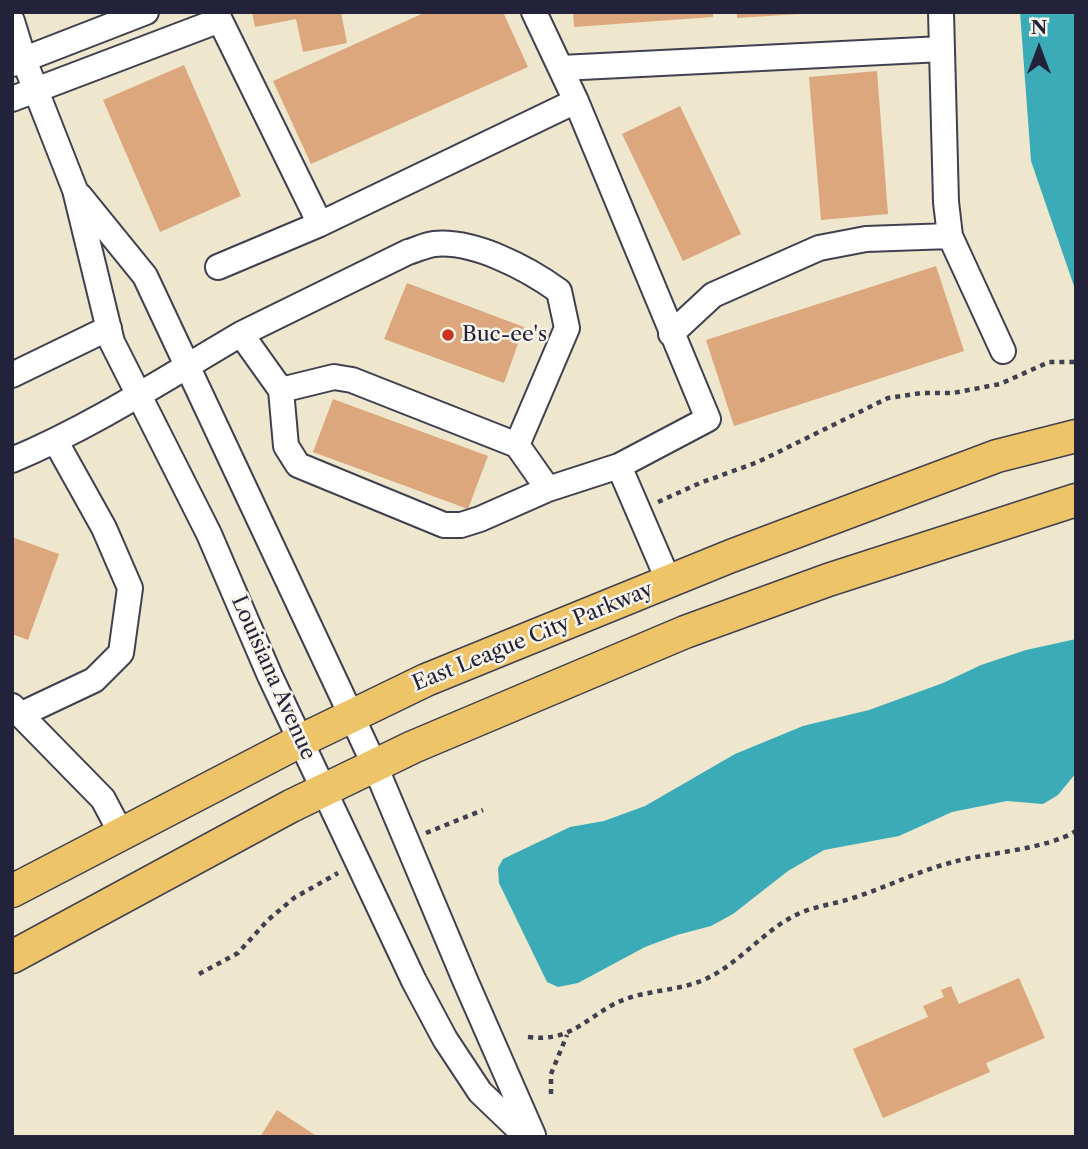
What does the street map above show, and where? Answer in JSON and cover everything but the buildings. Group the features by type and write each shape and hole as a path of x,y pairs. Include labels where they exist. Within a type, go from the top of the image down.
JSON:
{"main road":[{"name":"East League City Parkway","path":"12,891 300,741 426,680 669,582 997,456 1076,436"},
{"path":"20,953 291,806 413,747 685,632 828,580 1076,500"}],"street":[{"path":"18,62 147,12 162,42"},
{"path":"241,334 281,390 286,446 298,465 444,525 461,526 548,489 619,466 708,419 576,101 534,12"},
{"path":"941,12 946,202 950,236 1003,351"},
{"path":"12,99 162,42 218,16 320,224"},
{"name":"Louisiana Avenue","path":"12,21 18,62 36,90 75,190 112,342 209,534 300,741 414,981 445,1039 480,1092 527,1137"},
{"path":"561,68 942,49"},
{"path":"218,267 320,224 576,101"},
{"name":"Louisiana Avenue","path":"75,190 145,276 375,766 533,1137"},
{"path":"671,334 713,295 819,248 866,239 950,236"},
{"path":"12,460 56,442 140,396 241,334 408,252 433,244 466,246 534,273 559,291 567,328 517,445"},
{"path":"12,374 108,328"},
{"path":"281,390 334,377 352,380 517,445 548,489"},
{"path":"56,442 104,528 130,588 121,653 94,680 17,710 103,799 121,833"},
{"path":"619,466 669,582"}],"path":[{"path":"638,511 700,483 758,462 888,398 921,393 953,393 1000,384 1049,362 1076,362"},
{"path":"406,842 483,810"},
{"path":"528,1037 547,1039 568,1034 616,1003 702,981 790,918 815,907 852,898 953,862 1067,837 1076,831"},
{"path":"199,974 239,953 268,920 294,898 360,863"},
{"path":"551,1094 551,1074 568,1034"}],"water":[{"path":"1020,12 1076,12 1076,292 1031,161"},
{"path":"1076,639 1076,773 1058,795 1043,804 1007,801 952,812 899,836 824,850 788,871 733,914 711,926 645,947 578,983 558,987 547,982 499,883 498,868 503,859 570,827 604,821 645,806 735,754 803,726 869,710 943,683 981,665 1026,650"}],"place":[{"name":"Buc-ee's","path":"448,335"}]}
